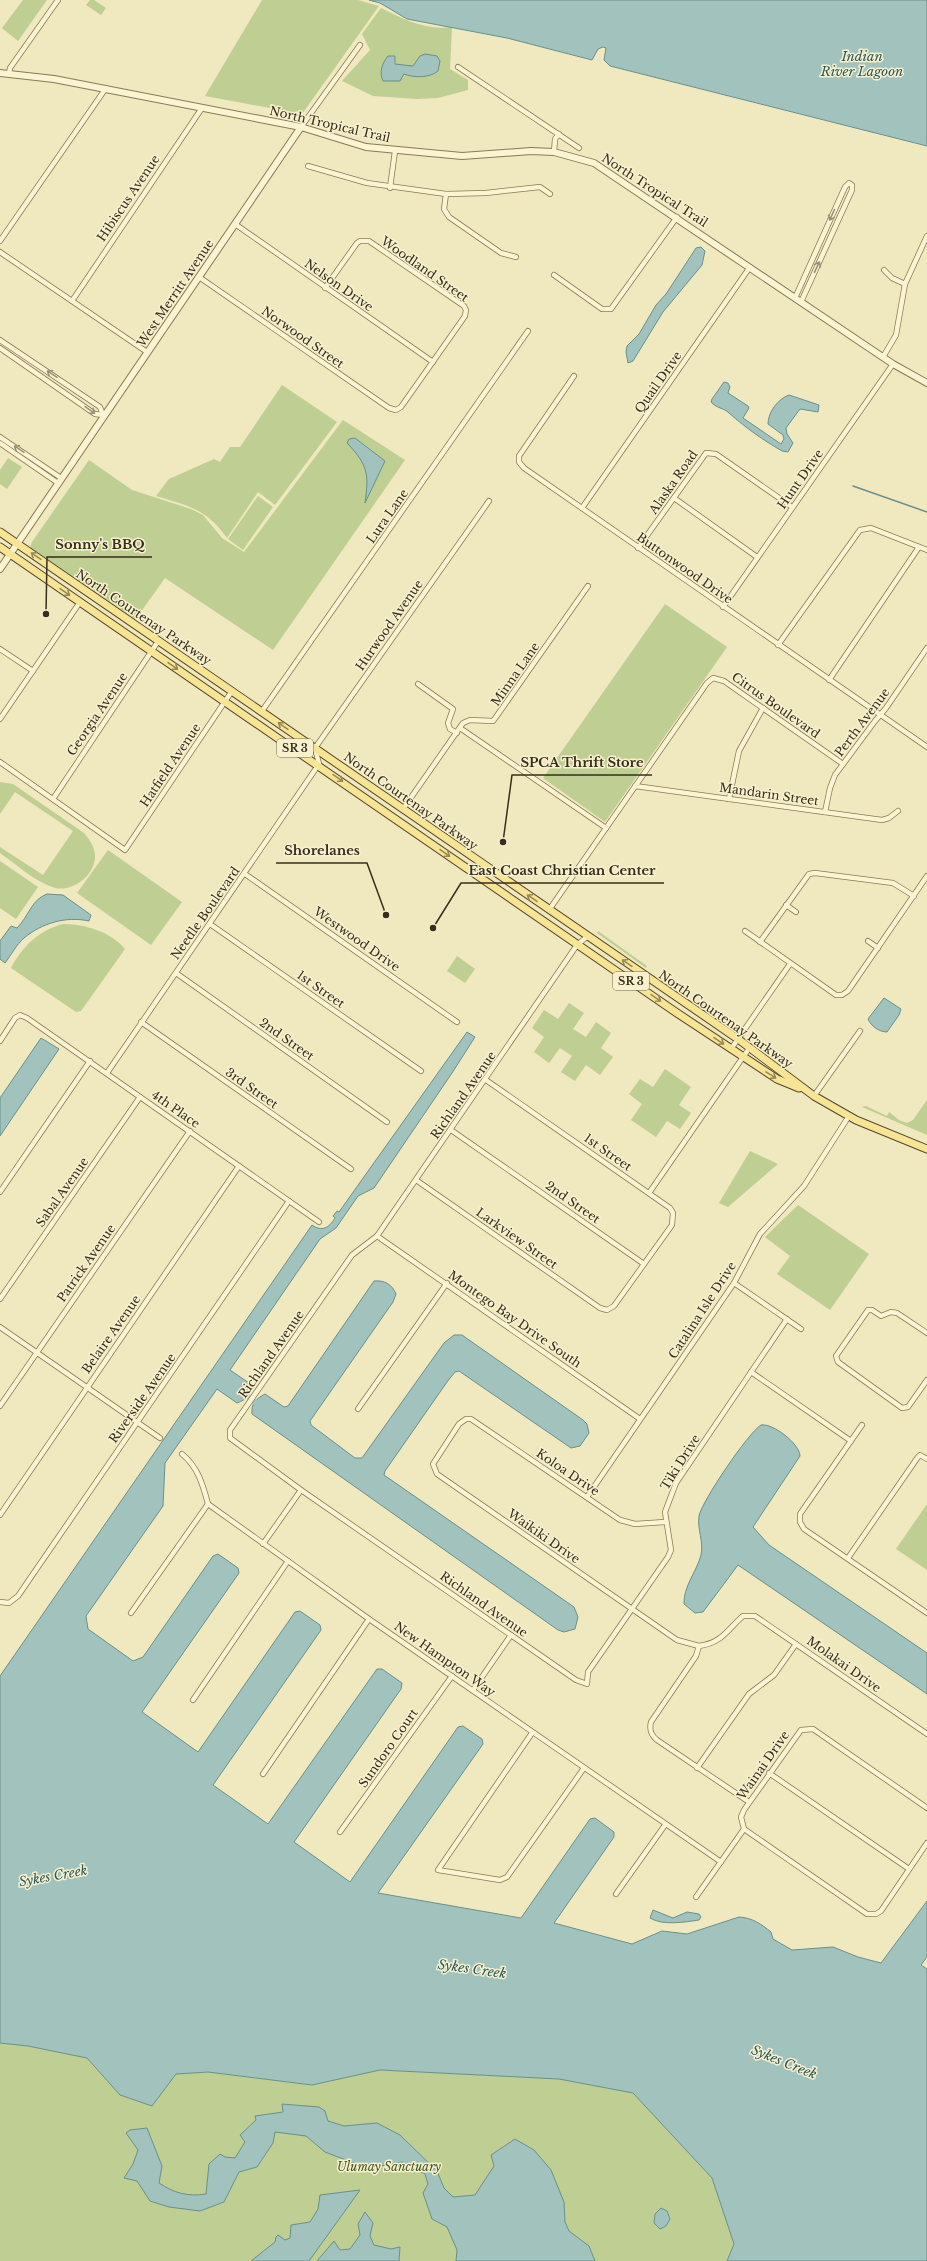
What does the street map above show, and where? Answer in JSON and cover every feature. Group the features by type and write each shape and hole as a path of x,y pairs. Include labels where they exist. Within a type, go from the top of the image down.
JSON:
{"main road":[{"name":"North Courtenay Parkway","path":"0,532 738,1039 806,1091 849,1116 927,1149"},
{"name":"North Courtenay Parkway","path":"0,547 225,702 319,764 577,945 731,1049 777,1079 806,1091"}],"street":[{"path":"9,74 10,68 58,0"},
{"name":"West Merritt Avenue","path":"0,569 103,415 199,277 300,127 360,45"},
{"path":"458,67 579,148"},
{"name":"North Tropical Trail","path":"0,73 34,75 287,124 366,147 395,151 462,156 531,151 554,152 601,165 893,364 927,383"},
{"path":"0,241 106,88"},
{"name":"Hibiscus Avenue","path":"72,300 202,108"},
{"path":"287,124 291,131 290,143"},
{"path":"554,152 555,139 559,134"},
{"path":"390,188 395,151"},
{"path":"308,166 354,181 390,188 446,194 486,193 540,187 550,194"},
{"path":"849,183 852,185 852,190 829,241 798,300 822,239 845,187 849,183"},
{"path":"446,194 444,209 449,217 501,253 516,257"},
{"path":"554,275 602,309 611,309 677,217"},
{"name":"Nelson Drive","path":"234,224 433,362"},
{"path":"884,357 896,335 905,284 927,236"},
{"path":"822,239 829,241"},
{"name":"Woodland Street","path":"325,288 357,243 360,241 369,241 464,306 466,310 465,316 433,362"},
{"path":"0,252 147,352"},
{"name":"Quail Drive","path":"582,508 750,267"},
{"path":"884,270 892,278 905,284"},
{"name":"Norwood Street","path":"199,277 389,408 396,410 401,407 433,362"},
{"name":"Lura Lane","path":"262,711 528,331"},
{"path":"0,340 100,407 103,415 95,414 0,348"},
{"name":"Hunt Drive","path":"723,607 893,364"},
{"name":"Buttonwood Drive","path":"574,376 519,456 519,462 524,468 927,747"},
{"path":"63,391 67,385"},
{"path":"0,437 37,462 59,480"},
{"path":"0,443 34,467 59,480"},
{"name":"Alaska Road","path":"638,548 703,455 706,453 711,453 792,507"},
{"path":"34,467 37,462"},
{"path":"674,498 757,557"},
{"name":"Hurwood Avenue","path":"315,748 489,501"},
{"path":"778,645 857,532 863,528 871,528 927,550"},
{"path":"829,680 920,547"},
{"name":"Minna Lane","path":"458,730 470,720 488,722 496,717 588,586"},
{"path":"0,719 80,602"},
{"name":"Georgia Avenue","path":"52,799 159,640"},
{"name":"Perth Avenue","path":"825,812 830,788 843,764 880,715 927,648"},
{"path":"0,649 33,671"},
{"name":"Citrus Boulevard","path":"549,910 635,786 710,680 713,678 724,681 843,764"},
{"path":"418,684 453,709 448,723 450,729 458,730 606,828"},
{"name":"Hatfield Avenue","path":"52,799 125,850 232,691"},
{"path":"729,799 739,751 763,708"},
{"path":"403,809 458,730"},
{"path":"315,748 319,764"},
{"path":"0,762 52,799"},
{"name":"Needle Boulevard","path":"107,1073 245,874 319,764"},
{"name":"Mandarin Street","path":"635,786 882,820 889,818 898,811"},
{"path":"760,942 805,877 815,873 893,883 914,896"},
{"name":"Westwood Drive","path":"245,874 456,1022"},
{"path":"745,931 836,995 842,995 848,991 927,876"},
{"path":"786,905 796,912"},
{"name":"1st Street","path":"210,924 421,1071"},
{"name":"Richland Avenue","path":"587,1684 576,1680 301,1490 230,1438 230,1430 352,1255 377,1236 486,1080 577,945 588,936"},
{"path":"868,941 878,948"},
{"path":"731,1049 790,964"},
{"name":"2nd Street","path":"176,973 387,1122"},
{"name":"4th Place","path":"0,1041 15,1018 20,1015 27,1018 319,1222"},
{"name":"3rd Street","path":"141,1022 351,1170"},
{"path":"814,1096 860,1031"},
{"path":"649,1193 750,1048"},
{"path":"0,1192 90,1061"},
{"name":"1st Street","path":"486,1080 672,1210 674,1217 672,1225 644,1264"},
{"name":"Sabal Avenue","path":"0,1299 140,1097"},
{"name":"Catalina Isle Drive","path":"587,1497 734,1283 760,1234 804,1186 849,1116"},
{"name":"2nd Street","path":"451,1130 644,1264"},
{"name":"Patrick Avenue","path":"0,1406 190,1131"},
{"name":"Belaire Avenue","path":"0,1515 86,1387 239,1166"},
{"name":"Larkview Street","path":"416,1180 600,1308 607,1310 614,1306 644,1264"},
{"name":"Riverside Avenue","path":"0,1602 9,1603 18,1596 289,1201"},
{"name":"Montego Bay Drive South","path":"377,1236 447,1283 640,1419"},
{"path":"358,1409 447,1283"},
{"path":"734,1283 801,1329"},
{"path":"927,1333 897,1313 891,1312 881,1316 872,1310 868,1310 836,1356 838,1362 902,1408 908,1407 927,1380"},
{"name":"Tiki Drive","path":"587,1684 588,1672 668,1557 671,1550 665,1522 668,1501 676,1483 787,1320"},
{"path":"0,1327 160,1438"},
{"path":"751,1372 851,1441"},
{"name":"Koloa Drive","path":"466,1419 476,1421 626,1523 665,1522"},
{"name":"Waikiki Drive","path":"466,1419 459,1424 434,1460 433,1468 437,1474 677,1640 699,1646"},
{"path":"862,1425 800,1514 800,1522 804,1529 927,1613"},
{"path":"131,1613 208,1504 202,1480 190,1460 182,1454"},
{"path":"848,1558 918,1457 920,1455 927,1459"},
{"path":"263,1544 301,1490"},
{"name":"New Hampton Way","path":"208,1504 532,1733 721,1862"},
{"path":"193,1700 288,1562"},
{"name":"Molakai Drive","path":"699,1646 708,1645 726,1634 740,1618 748,1615 755,1616 927,1734"},
{"path":"263,1774 369,1619"},
{"path":"473,1690 511,1635"},
{"path":"698,1768 749,1694 774,1675 796,1644"},
{"path":"699,1646 696,1656 651,1722 649,1728 652,1735 657,1740 749,1802"},
{"name":"Sundoro Court","path":"340,1832 452,1676"},
{"name":"Wainai Drive","path":"744,1829 741,1817 749,1802 797,1732 805,1728 813,1729 927,1808"},
{"path":"532,1733 438,1870 500,1880 507,1877 584,1768"},
{"path":"769,1773 909,1869"},
{"path":"616,1894 665,1824"},
{"path":"696,1897 744,1829 867,1914 876,1914 881,1911 927,1843"}],"green space":[{"path":"23,0 47,0 18,41 2,28"},
{"path":"90,0 94,0 106,8 101,15 86,5"},
{"path":"262,0 358,0 379,6 302,114 205,96"},
{"path":"381,8 406,20 424,26 442,28 452,27 450,69 468,80 468,90 438,98 417,99 373,96 342,81 370,50 362,34"},
{"path":"282,385 337,422 275,505 258,492 227,538 212,520 204,514 187,506 156,496 169,479 214,459 220,462 230,447 240,447"},
{"path":"343,420 405,460 273,650 165,578 133,623 29,551 32,542 89,460 132,490 191,509 203,515 222,538 244,552"},
{"path":"8,458 22,467 7,489 0,484 0,470"},
{"path":"258,496 273,507 243,550 228,539"},
{"path":"665,604 727,647 605,822 543,778"},
{"path":"0,782 13,784 84,833 94,849 95,855 92,869 88,875 76,885 62,889 55,888 40,882 0,853 0,847 43,875 73,831 15,792 0,814"},
{"path":"108,850 182,902 151,945 77,893"},
{"path":"0,861 38,887 16,919 0,908"},
{"path":"63,924 89,927 97,930 112,938 125,949 81,1011 76,1012 11,968 20,953 32,940 46,930"},
{"path":"598,931 647,966 646,968 597,933"},
{"path":"457,956 475,969 465,983 447,971"},
{"path":"569,1003 584,1013 573,1029 586,1037 596,1022 611,1033 601,1048 613,1057 600,1075 586,1065 575,1081 561,1072 572,1056 560,1048 549,1063 534,1052 544,1037 532,1028 544,1010 558,1019"},
{"path":"665,1069 691,1087 679,1105 691,1113 680,1129 667,1121 656,1137 631,1120 642,1104 629,1094 640,1079 653,1087"},
{"path":"927,1100 927,1135 862,1107 866,1106 887,1116 889,1112 899,1120 907,1123 913,1120"},
{"path":"750,1151 778,1164 728,1207 719,1203"},
{"path":"798,1205 869,1254 830,1310 777,1274 790,1256 765,1237"},
{"path":"927,1504 927,1570 896,1549"},
{"name":"Ulumay Sanctuary","path":"0,2043 28,2046 87,2058 120,2095 176,2074 208,2072 312,2085 380,2070 559,2079 633,2093 712,2178 734,2244 728,2261 0,2261"}],"water":[{"name":"Indian River Lagoon","path":"369,0 927,0 927,146 610,66 604,60 606,48 603,47 598,49 592,60 507,38 407,19 380,3"},
{"path":"425,54 437,56 440,61 438,71 431,75 422,77 404,74 400,81 383,81 381,75 382,68 388,56 395,56 395,64 413,66 420,56"},
{"path":"701,247 705,251 702,265 663,312 633,361 628,363 626,352 627,346 639,334 656,305 666,294 696,248"},
{"path":"724,382 728,383 730,387 728,393 748,406 749,408 743,418 781,444 784,439 783,435 768,424 768,419 774,406 789,395 819,405 818,412 800,409 786,428 787,434 793,443 788,452 782,451 755,434 727,411 715,406 711,402"},
{"path":"355,438 385,461 365,503 367,477 365,470 359,458 347,443 349,439"},
{"path":"47,894 63,895 91,915 89,921 72,919 63,920 39,928 21,940 5,963 0,959 0,941 11,926 17,928 37,900"},
{"path":"884,998 901,1009 899,1015 887,1032 876,1028 868,1019"},
{"name":"Sykes Creek","path":"467,1032 475,1037 374,1188 358,1196 336,1228 320,1239 230,1370 252,1385 249,1394 246,1398 237,1403 217,1389 165,1463 163,1506 86,1616 88,1629 133,1661 143,1657 213,1556 218,1554 238,1568 239,1573 142,1712 198,1752 295,1612 300,1611 320,1625 321,1630 213,1785 268,1824 377,1669 382,1669 402,1683 401,1689 294,1842 350,1882 458,1727 463,1726 482,1739 483,1744 378,1893 521,1918 590,1819 595,1818 614,1832 614,1837 554,1923 632,1944 662,1931 687,1934 739,1917 753,1920 760,1924 771,1932 773,1939 792,1950 833,1947 858,1957 881,1963 927,1901 927,1957 921,1965 927,1969 927,2261 727,2261 734,2244 712,2178 633,2093 559,2079 380,2070 312,2085 208,2072 176,2074 152,2106 120,2095 87,2058 28,2046 0,2043 0,1676 312,1225 319,1228 325,1228 333,1221 335,1218 333,1216 337,1211 339,1212"},
{"path":"41,1038 59,1049 0,1136 0,1098"},
{"path":"374,1281 381,1281 390,1285 396,1294 393,1302 310,1421 311,1425 355,1458 362,1458 444,1343 454,1335 462,1335 583,1420 587,1424 589,1433 580,1446 571,1448 459,1371 455,1372 385,1471 384,1475 574,1607 578,1617 575,1629 564,1632 558,1630 252,1414 253,1404 265,1394 284,1407 288,1406"},
{"path":"761,1425 772,1427 785,1435 796,1446 800,1456 753,1527 769,1545 927,1653 927,1694 738,1565 703,1612 695,1613 684,1604 684,1598 688,1585 699,1561 702,1550 699,1516 702,1508 736,1453"},
{"path":"653,1910 673,1918 687,1912 699,1914 701,1917 699,1920 687,1922 661,1922 650,1918"},
{"path":"282,2104 319,2107 325,2111 328,2121 344,2126 377,2123 400,2135 437,2171 444,2188 453,2197 475,2195 494,2166 491,2155 515,2139 534,2150 551,2170 564,2202 565,2222 569,2231 589,2246 595,2261 456,2261 457,2250 447,2227 432,2219 423,2193 428,2184 425,2174 402,2162 374,2167 354,2163 325,2152 306,2136 275,2132 273,2143 257,2167 239,2172 224,2202 200,2211 169,2207 150,2201 137,2181 124,2178 133,2164 138,2150 126,2133 130,2130 147,2128 162,2166 159,2183 181,2193 193,2195 206,2194 209,2164 220,2154 225,2157 235,2158 245,2142 240,2135 256,2120 255,2116 283,2112"},
{"path":"360,2190 309,2261 251,2261 275,2242 278,2235 285,2240 290,2238 291,2225 310,2222 318,2209 320,2195"},
{"path":"661,2208 667,2211 670,2219 666,2226 660,2229 654,2223 655,2214"},
{"path":"365,2212 373,2223 370,2236 374,2245 391,2249 400,2247 399,2261 317,2261 334,2241 340,2250 350,2249 360,2235 358,2224"}],"waterway":[{"path":"853,486 927,512"},
{"path":"248,1397 255,1402"}],"place":[{"name":"Sonny's BBQ","path":"46,614"},
{"name":"SPCA Thrift Store","path":"503,842"},
{"name":"Shorelanes","path":"386,915"},
{"name":"East Coast Christian Center","path":"433,928"}]}
